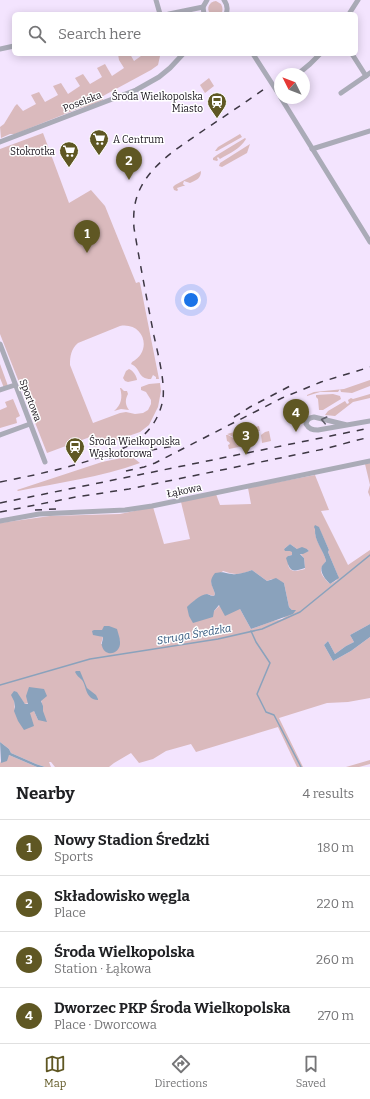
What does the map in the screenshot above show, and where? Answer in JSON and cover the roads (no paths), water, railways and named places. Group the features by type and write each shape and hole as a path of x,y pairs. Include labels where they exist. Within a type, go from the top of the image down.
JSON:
{"street":[{"path":"156,0 159,12"},
{"path":"204,12 203,7 207,0"},
{"path":"225,0 228,12"},
{"path":"350,12 358,0"},
{"path":"179,12 203,7"},
{"path":"0,49 12,46"},
{"name":"Poselska","path":"0,142 136,90 159,77 181,56"},
{"path":"254,56 274,83"},
{"path":"305,68 318,56"},
{"path":"341,93 368,75 354,56"},
{"path":"284,104 370,242"},
{"path":"312,149 370,131"},
{"name":"Sportowa","path":"0,344 45,462"},
{"path":"0,390 15,385"},
{"path":"346,425 314,417 309,418 306,424 308,428 313,430 346,425 370,420"},
{"path":"0,435 30,424"},
{"name":"Łąkowa","path":"0,521 39,514 132,509 370,461"}],"water":[{"path":"315,525 319,527 339,578 330,584 323,576 321,571 322,566 326,561 316,538"},
{"path":"290,544 297,549 302,547 309,551 300,554 304,558 305,568 292,570 290,568 286,558 292,555 292,552 285,551 284,549"},
{"path":"252,570 267,581 276,578 284,583 289,607 292,610 296,610 293,614 251,629 240,609 225,616 219,605 214,611 213,617 193,623 189,616 187,607 202,595 207,594 214,596 215,594 211,581 215,573 223,572 237,574"},
{"path":"370,624 370,637 351,651 333,661 324,645 328,641 335,654 354,642 350,635"},
{"path":"104,626 117,629 120,639 120,646 116,652 106,652 102,645 103,637 93,635 92,631 102,630"},
{"path":"80,671 87,688 96,695 98,700 89,695 84,683 75,672"},
{"path":"29,687 44,689 47,696 41,701 47,722 38,720 34,711 30,713 34,726 24,730 14,711 14,701 11,695 14,691 17,692 25,704 28,704 26,696"},
{"path":"0,742 9,749 11,753 45,767 37,767 9,755 7,761 1,763"}],"waterway":[{"name":"Struga Średzka","path":"0,685 90,659 218,639 262,629 300,612 370,555"},
{"path":"251,631 256,642 270,663 257,694 266,712 274,715 301,767"}],"railway":[{"path":"0,482 65,468 116,451 136,441 146,433 154,423 162,405 163,384 134,228 135,202 146,178 169,155 267,87"},
{"path":"126,471 155,463 282,398 321,382 370,367"},
{"path":"234,417 292,385"},
{"path":"0,503 370,428"},
{"path":"0,512 76,497 129,489 324,449 370,437"},
{"path":"109,458 173,446"},
{"path":"35,510 56,509"}],"place":[{"name":"Środa Wielkopolska Miasto","path":"217,119"},
{"name":"A Centrum","path":"99,156"},
{"name":"Stokrotka","path":"69,168"},
{"name":"Składowisko węgla","path":"129,180"},
{"name":"Nowy Stadion Średzki","path":"87,253"},
{"name":"Dworzec PKP Środa Wielkopolska","path":"296,432"},
{"name":"Środa Wielkopolska","path":"246,455"},
{"name":"Środa Wielkopolska Wąskotorowa","path":"75,464"}]}
